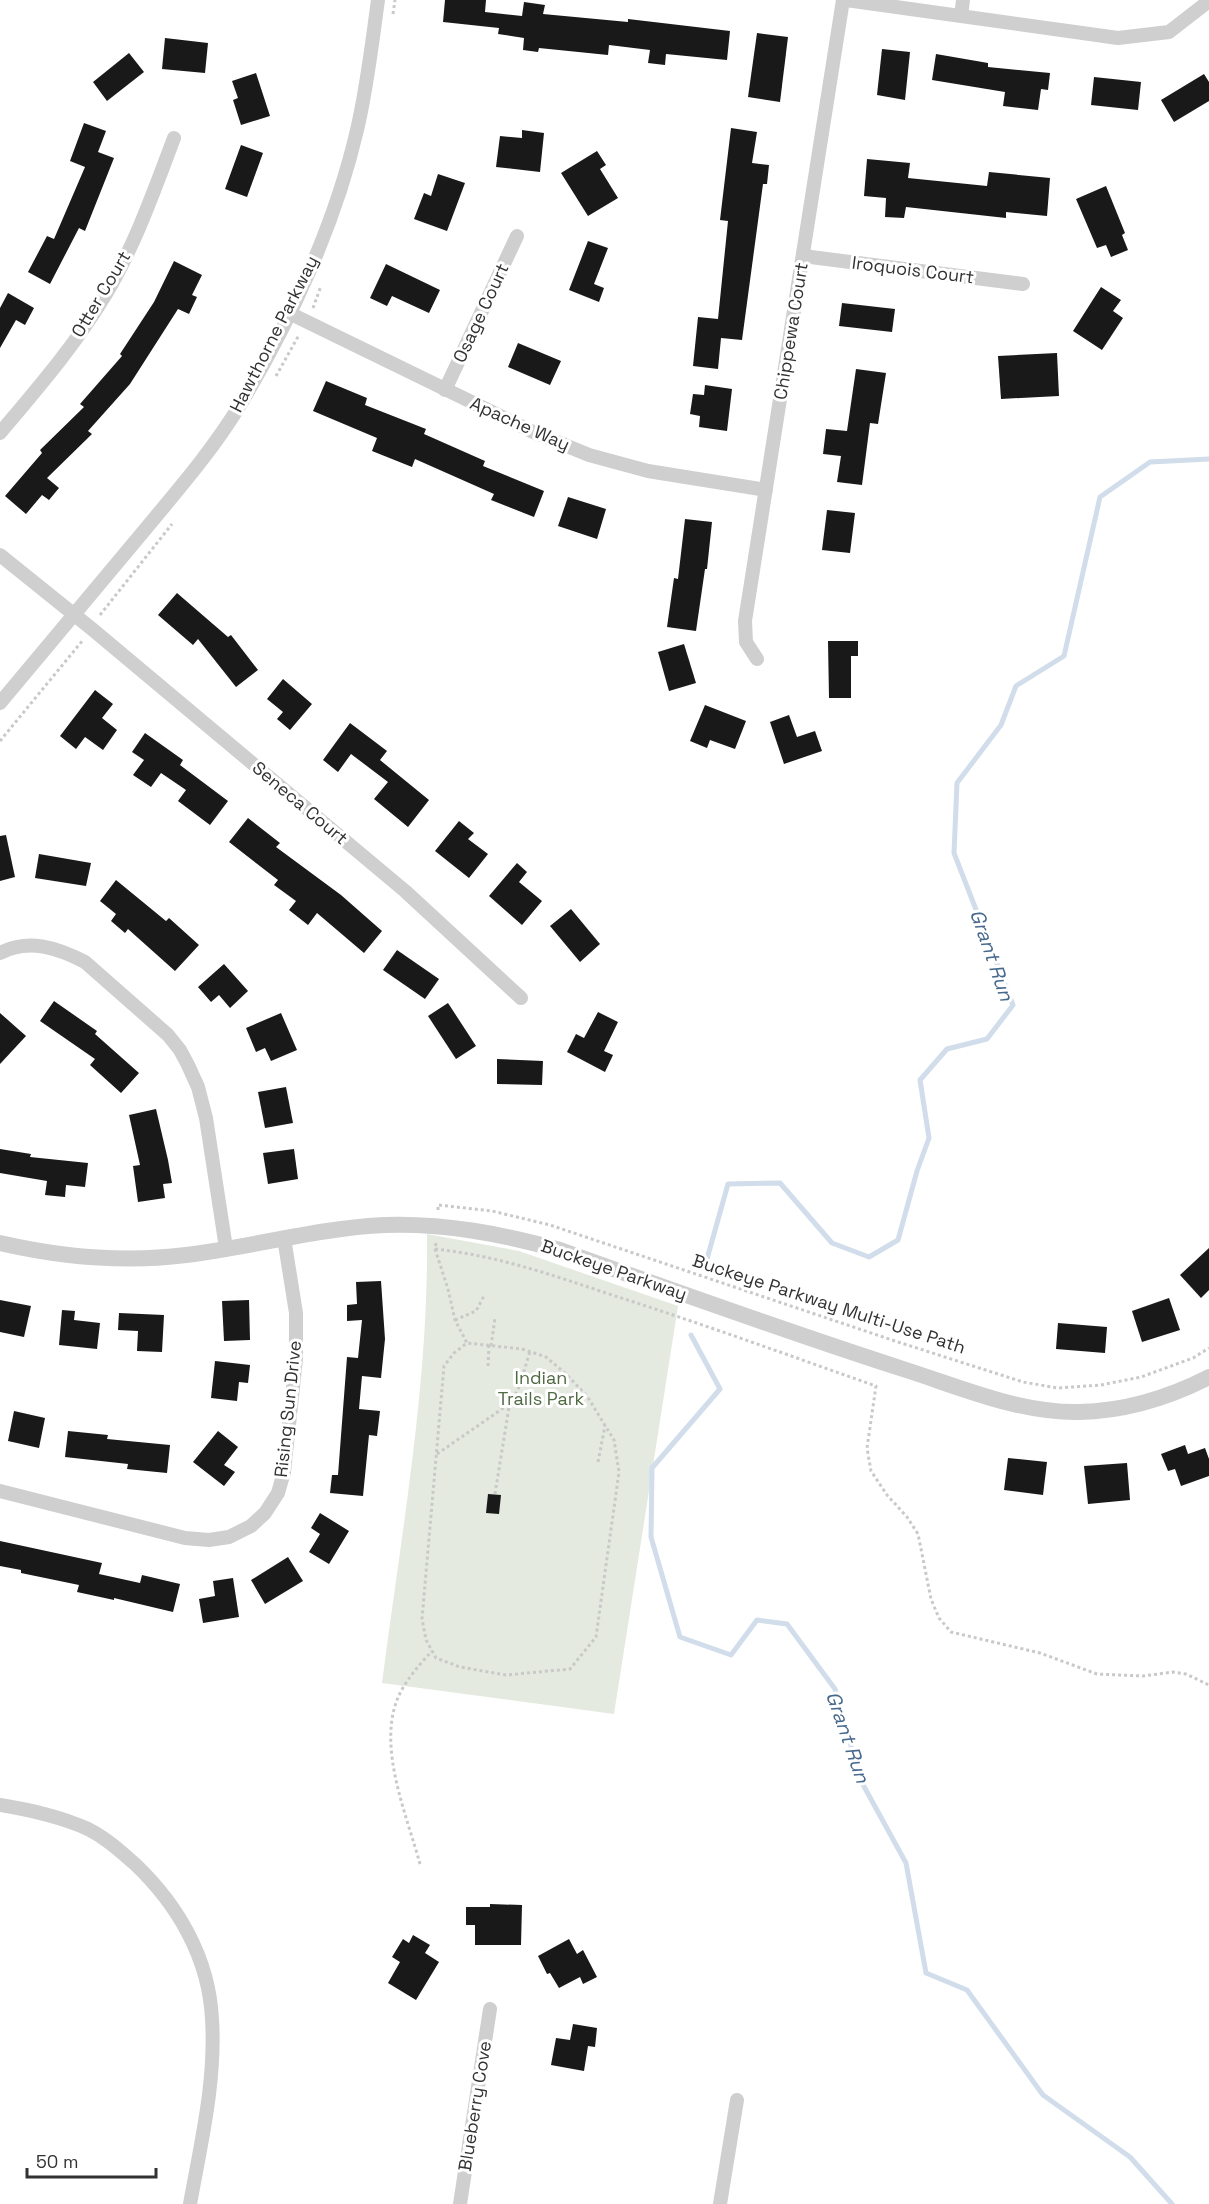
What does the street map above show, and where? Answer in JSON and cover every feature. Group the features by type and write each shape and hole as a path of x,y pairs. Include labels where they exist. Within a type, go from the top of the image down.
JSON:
{"street":[{"name":"Hawthorne Parkway","path":"0,703 198,465 239,406 289,313 323,237 342,183 357,130 368,74 378,0"},
{"path":"844,0 1118,38 1169,32 1209,2"},
{"name":"Chippewa Court","path":"757,659 746,642 745,621 844,0"},
{"path":"961,16 963,0"},
{"name":"Otter Court","path":"0,434 57,364 106,294 143,220 174,138"},
{"name":"Osage Court","path":"445,390 517,236"},
{"name":"Iroquois Court","path":"803,256 1023,284"},
{"name":"Apache Way","path":"289,313 533,432 589,455 648,471 766,490"},
{"name":"Seneca Court","path":"0,555 405,891 521,998"},
{"path":"0,953 35,945 74,956 168,1035 180,1050 198,1087 206,1118 226,1248"},
{"name":"Buckeye Parkway","path":"0,1243 43,1253 131,1259 187,1255 284,1238 383,1226 436,1226 492,1233 560,1250 852,1352 987,1396 1038,1408 1078,1412 1132,1406 1185,1389 1209,1377"},
{"name":"Rising Sun Drive","path":"0,1491 185,1538 209,1540 229,1537 251,1526 265,1513 278,1493 284,1472 297,1359 296,1313 284,1238"},
{"path":"0,1805 43,1812 88,1829 116,1846 153,1881 175,1909 194,1943 207,1978 212,2018 213,2056 190,2204"},
{"name":"Blueberry Cove","path":"460,2204 490,2009"},
{"path":"720,2204 737,2100"}],"path":[{"name":"Buckeye Parkway Multi-Use Path","path":"438,1205 492,1211 550,1225 1023,1382 1058,1388 1101,1385 1141,1377 1193,1358 1209,1348"},
{"path":"467,1343 455,1320 435,1249 464,1252 516,1263 724,1331 876,1386 867,1448 871,1471 918,1534 930,1599 939,1618 951,1632 1040,1653 1097,1674 1143,1676 1173,1672 1186,1674 1209,1684"},
{"path":"455,1320 476,1311 485,1294"},
{"path":"488,1366 495,1318"},
{"path":"467,1343 490,1346 530,1351 546,1357 587,1396 614,1440 619,1472 596,1637 570,1669 506,1675 460,1667 436,1658 426,1640 422,1619 444,1366 454,1353 467,1343"},
{"path":"495,1494 501,1447 512,1401 520,1385 530,1351"},
{"path":"437,1454 512,1401"},
{"path":"598,1462 605,1424"},
{"path":"420,1864 395,1783 392,1750 393,1721 397,1700 417,1667 432,1651"}],"green space":[{"name":"Indian Trails Park","path":"427,1234 519,1251 678,1306 614,1714 382,1683 419,1403"}],"building":[{"path":"445,0 486,0 485,12 522,16 524,2 545,5 543,14 628,22 628,19 730,31 727,60 666,54 665,65 648,63 650,50 609,45 608,55 539,48 538,52 523,50 524,38 498,34 499,28 443,22"},
{"path":"757,33 788,37 780,102 748,97"},
{"path":"165,38 208,43 205,73 162,69"},
{"path":"882,49 910,52 905,100 877,95"},
{"path":"129,53 144,72 107,101 93,82"},
{"path":"936,54 988,63 988,67 1050,73 1048,90 1041,89 1038,110 1003,106 1005,92 932,80"},
{"path":"256,73 270,116 241,125 233,100 238,98 232,81"},
{"path":"1204,74 1209,82 1209,101 1174,122 1161,100"},
{"path":"1094,77 1141,82 1138,110 1091,105"},
{"path":"84,123 106,131 98,152 114,158 85,231 79,228 50,284 28,272 47,236 54,239 85,167 70,161"},
{"path":"731,128 757,132 752,163 769,165 767,184 763,184 742,340 721,338 718,369 693,366 698,317 718,319 728,221 720,220"},
{"path":"522,130 544,133 540,172 496,167 500,136 522,138"},
{"path":"241,145 263,153 247,197 225,189"},
{"path":"597,151 606,165 600,169 618,198 588,216 561,173"},
{"path":"867,159 910,163 908,178 987,186 989,172 1050,178 1047,216 1006,212 1006,218 906,207 904,218 885,217 886,198 864,196"},
{"path":"438,174 465,183 447,231 414,219 424,193 431,196"},
{"path":"1106,186 1125,233 1122,235 1128,250 1111,257 1106,245 1097,248 1076,199"},
{"path":"588,241 608,248 594,284 604,288 599,302 569,290"},
{"path":"174,261 202,275 192,295 197,297 189,314 178,309 130,384 88,431 92,434 47,478 59,488 49,500 42,495 26,514 5,496 42,453 40,450 84,407 80,404 122,356 120,354 154,302"},
{"path":"386,264 440,290 429,313 392,296 387,306 370,298"},
{"path":"1101,287 1121,300 1113,311 1123,318 1102,350 1073,331"},
{"path":"8,293 34,308 25,325 16,320 0,348 0,308"},
{"path":"842,303 895,309 892,332 839,326"},
{"path":"518,343 561,361 550,385 508,367"},
{"path":"1057,353 1059,396 1001,399 998,356"},
{"path":"856,369 886,373 878,424 870,423 862,485 837,482 841,456 823,454 826,429 847,431"},
{"path":"326,381 367,398 365,405 426,429 424,434 485,461 483,466 544,491 534,517 491,500 494,494 415,459 412,467 372,451 377,438 313,411"},
{"path":"705,385 732,389 727,431 699,427 700,416 690,414 693,394 704,395"},
{"path":"568,497 606,509 597,539 558,526"},
{"path":"827,510 855,513 850,553 822,550"},
{"path":"685,519 712,522 707,569 705,569 696,631 667,627 674,578 678,579"},
{"path":"177,593 228,637 231,635 258,670 236,687 198,639 193,645 158,615"},
{"path":"828,641 858,641 858,656 851,656 851,698 829,698"},
{"path":"684,644 696,683 669,691 658,652"},
{"path":"283,679 312,704 290,730 277,719 283,712 267,699"},
{"path":"95,690 113,704 102,718 117,730 103,750 85,737 76,749 60,736"},
{"path":"705,705 746,721 735,749 710,740 707,748 690,741"},
{"path":"789,715 797,737 815,731 822,751 784,764 770,722"},
{"path":"350,723 387,751 380,760 429,800 408,827 374,799 388,782 351,754 338,772 323,760"},
{"path":"145,733 183,760 180,765 228,801 210,825 178,801 186,790 161,773 151,787 133,775 144,760 132,752"},
{"path":"248,818 280,843 276,847 341,895 382,931 364,953 317,913 308,925 289,910 296,901 274,885 278,880 229,842"},
{"path":"459,821 474,833 468,839 488,854 469,878 435,851"},
{"path":"6,835 15,877 0,881 0,836"},
{"path":"39,854 91,863 86,886 35,878"},
{"path":"517,863 527,872 519,882 542,901 522,925 489,896"},
{"path":"116,880 166,921 169,918 199,945 175,971 128,929 125,933 111,921 116,914 100,901"},
{"path":"571,909 600,944 580,962 550,926"},
{"path":"397,950 439,979 425,999 383,970"},
{"path":"224,964 248,991 230,1008 219,995 211,1002 198,987"},
{"path":"54,1001 97,1031 95,1034 139,1073 121,1093 90,1065 95,1059 40,1021"},
{"path":"448,1003 476,1046 456,1059 428,1016"},
{"path":"598,1012 618,1022 604,1051 613,1055 605,1072 567,1052 576,1034 584,1038"},
{"path":"0,1013 26,1036 0,1064"},
{"path":"281,1013 297,1050 271,1061 265,1048 256,1052 246,1028"},
{"path":"497,1059 543,1061 542,1085 497,1084"},
{"path":"286,1087 293,1123 265,1128 258,1092"},
{"path":"156,1109 172,1183 163,1184 165,1198 138,1202 133,1166 140,1165 129,1115"},
{"path":"0,1149 31,1154 30,1157 88,1163 85,1187 66,1185 65,1197 45,1195 47,1181 0,1173"},
{"path":"294,1149 298,1179 268,1184 263,1153"},
{"path":"1209,1248 1209,1290 1201,1298 1180,1275"},
{"path":"381,1281 385,1339 381,1378 362,1376 359,1409 380,1411 377,1436 369,1435 363,1496 330,1493 332,1475 338,1475 347,1357 358,1358 362,1320 347,1321 347,1305 357,1304 356,1282"},
{"path":"1169,1298 1180,1330 1142,1342 1132,1311"},
{"path":"0,1300 31,1306 24,1337 0,1332"},
{"path":"249,1300 250,1340 224,1341 222,1301"},
{"path":"62,1310 75,1311 74,1320 100,1323 97,1349 59,1345"},
{"path":"119,1313 164,1315 162,1352 137,1351 138,1331 118,1330"},
{"path":"1058,1323 1107,1327 1105,1353 1056,1349"},
{"path":"215,1361 250,1365 248,1383 239,1382 237,1401 211,1398"},
{"path":"14,1411 45,1418 39,1448 8,1441"},
{"path":"68,1431 108,1435 107,1439 170,1445 167,1473 127,1469 128,1464 65,1457"},
{"path":"218,1431 238,1447 224,1465 235,1472 224,1486 193,1462"},
{"path":"1185,1445 1188,1454 1205,1448 1209,1459 1209,1476 1181,1486 1175,1469 1168,1471 1161,1454"},
{"path":"1008,1458 1047,1462 1043,1495 1004,1490"},
{"path":"1127,1463 1130,1500 1088,1504 1084,1466"},
{"path":"488,1494 501,1495 499,1514 486,1513"},
{"path":"320,1513 349,1531 329,1564 309,1552 320,1534 311,1528"},
{"path":"0,1541 102,1563 99,1574 140,1583 142,1575 180,1584 173,1612 77,1592 79,1585 21,1573 21,1570 0,1566"},
{"path":"288,1557 303,1581 265,1604 251,1580"},
{"path":"233,1578 239,1617 203,1623 199,1599 215,1596 213,1581"},
{"path":"490,1904 522,1905 521,1945 475,1945 475,1925 466,1925 466,1907 490,1907"},
{"path":"413,1935 430,1945 425,1953 439,1962 416,2000 388,1983 400,1962 392,1957 403,1939 409,1943"},
{"path":"569,1939 577,1954 583,1950 597,1977 583,1984 580,1977 559,1988 550,1973 547,1974 538,1956"},
{"path":"573,2024 597,2028 595,2047 588,2046 584,2071 551,2065 556,2038 570,2040"}],"waterway":[{"name":"Grant Run","path":"705,1266 728,1184 780,1183 832,1243 869,1257 898,1240 917,1171 929,1138 920,1080 947,1049 987,1039 1013,1005 954,853 957,783 1001,725 1016,686 1064,656 1100,497 1150,462 1209,459"},
{"name":"Grant Run","path":"691,1335 720,1389 652,1468 651,1537 680,1637 731,1655 757,1620 787,1624 835,1689 861,1781 906,1863 926,1973 967,1990 1043,2095 1130,2157 1172,2204"}]}
